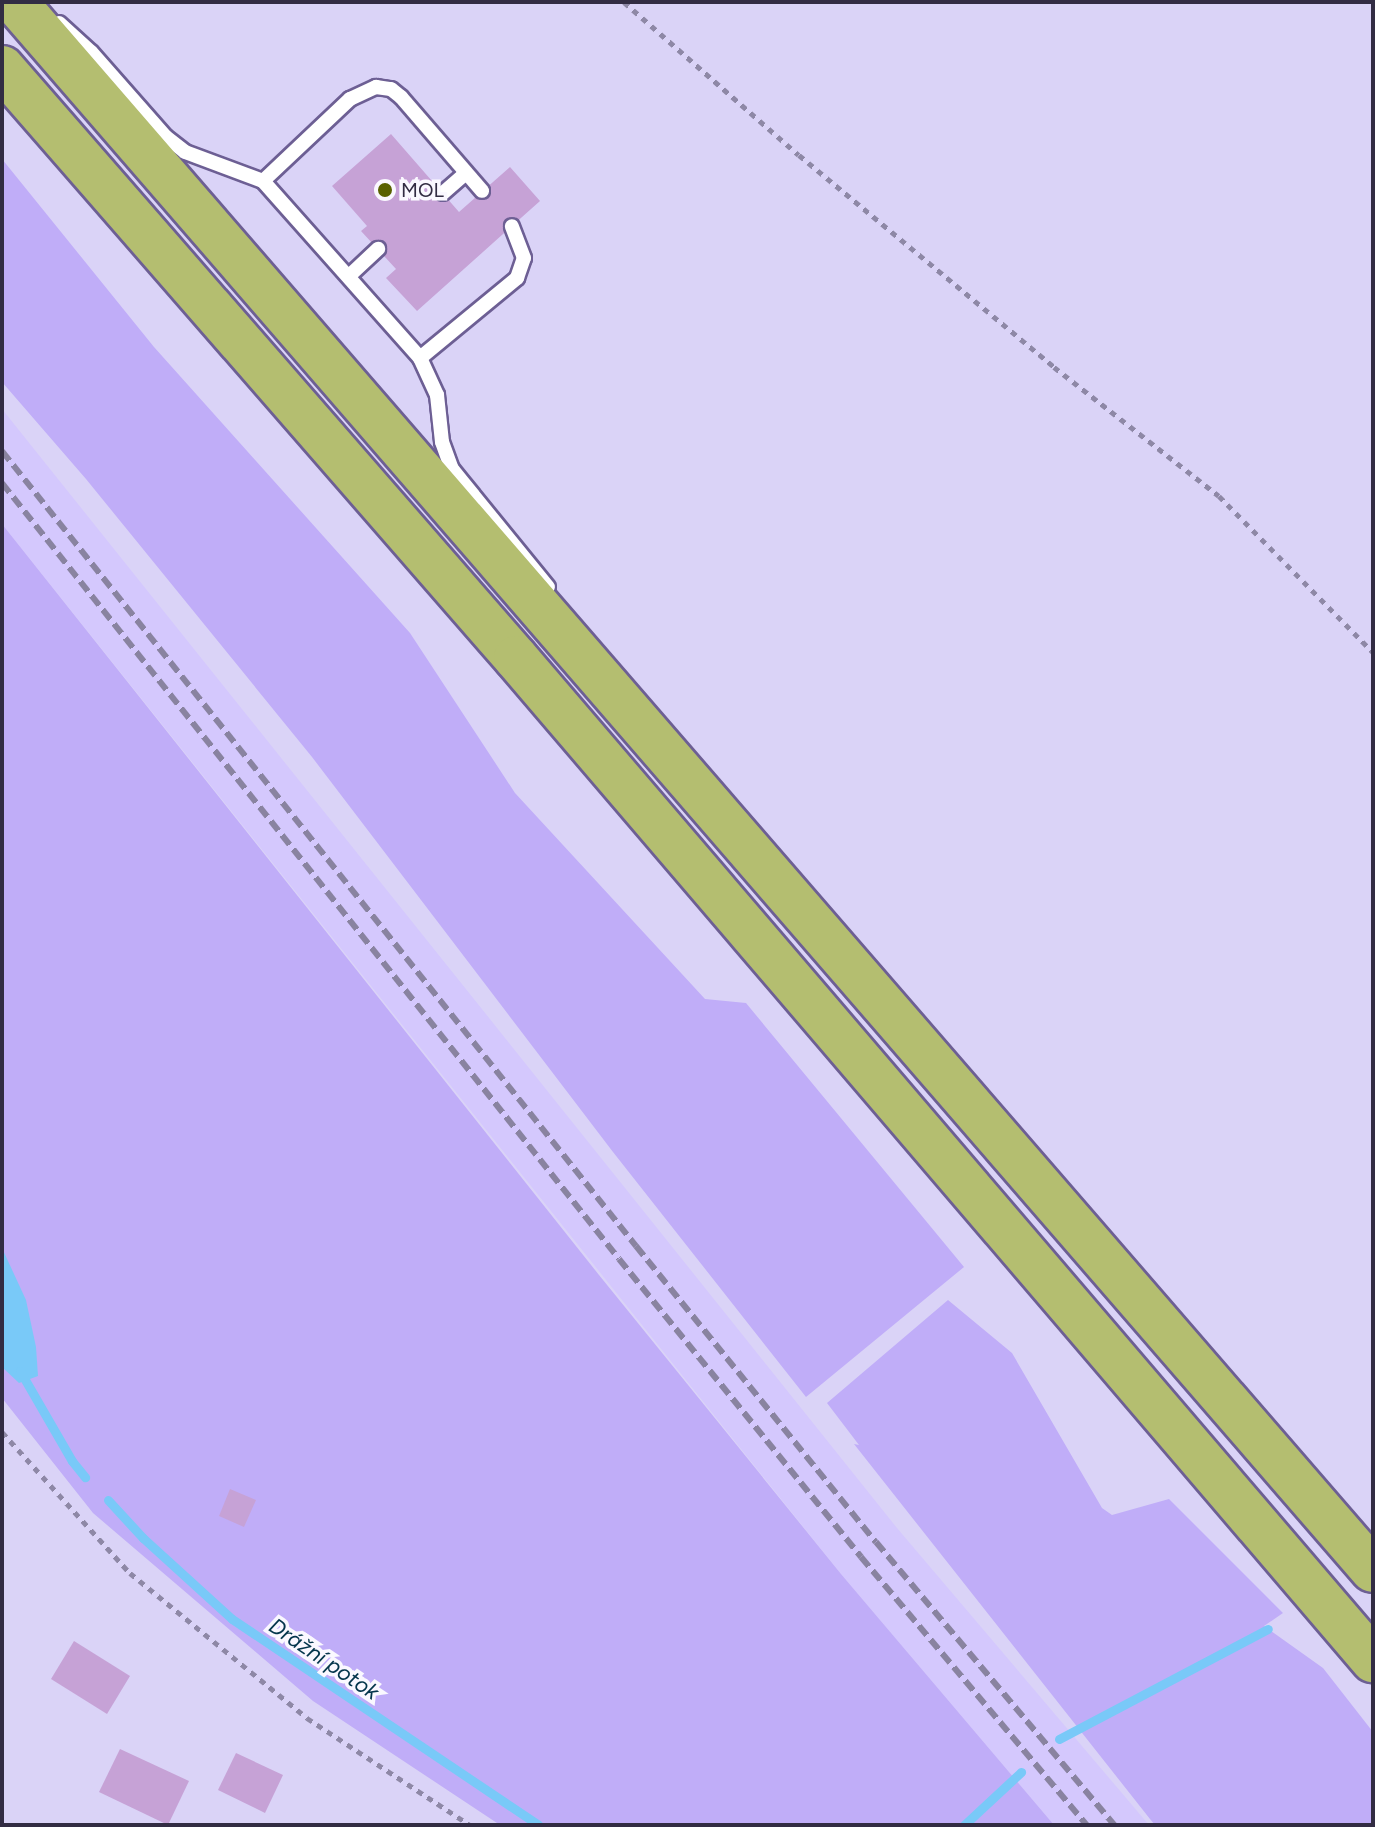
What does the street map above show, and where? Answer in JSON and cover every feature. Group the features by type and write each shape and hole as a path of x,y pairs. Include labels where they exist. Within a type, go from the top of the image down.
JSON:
{"highway":[{"path":"30,7 685,780 1373,1570"},
{"path":"2,68 516,658 1373,1660"},
{"path":"1057,1294 1123,1399 1373,1689"}],"lane":[{"path":"30,7 91,52 175,144 199,159 263,181 349,276 420,358 437,395 442,442 452,469 554,595"},
{"path":"263,181 350,99 376,87 391,89 401,97 482,191"},
{"path":"443,193 466,173"},
{"path":"420,358 517,278 524,258 512,226"},
{"path":"349,276 378,249"},
{"path":"572,619 685,780"}],"path":[{"path":"624,2 799,155 1054,367 1219,496 1373,652"},
{"path":"2,1432 130,1573 307,1718 470,1825"}],"shaded area":[{"path":"2,159 154,347 410,633 515,793 705,999 746,1003 964,1267 806,1397 613,1152 312,757 86,479 2,382"},
{"path":"2,409 897,1528 1149,1825 1054,1825 841,1574 2,524"},
{"path":"2,524 599,1275 841,1574 1054,1825 500,1825 313,1701 93,1513 2,1398"},
{"path":"948,1300 1012,1353 1102,1508 1112,1515 1169,1499 1283,1613 1264,1626 1323,1668 1373,1732 1373,1825 1155,1825 1150,1819 854,1444 859,1445 827,1403"}],"water":[{"path":"2,1248 26,1300 36,1347 38,1376 19,1383 2,1367"}],"building":[{"path":"391,134 459,212 510,167 540,201 417,311 386,278 396,269 361,231 367,226 332,186"},
{"path":"230,1489 256,1500 244,1527 219,1516"},
{"path":"74,1641 130,1676 107,1714 51,1679"},
{"path":"120,1749 189,1781 168,1825 99,1792"},
{"path":"236,1753 283,1775 265,1813 218,1790"}],"waterway":[{"name":"Drážní potok","path":"20,1371 72,1461 85,1477"},
{"name":"Drážní potok","path":"108,1500 143,1538 232,1619 538,1825"},
{"path":"1059,1739 1268,1629"},
{"path":"964,1825 1021,1772"}],"railway":[{"path":"2,451 636,1246 876,1542 1114,1825"},
{"path":"2,483 619,1259 861,1557 1087,1825"}],"place":[{"name":"MOL","path":"385,190"}]}
